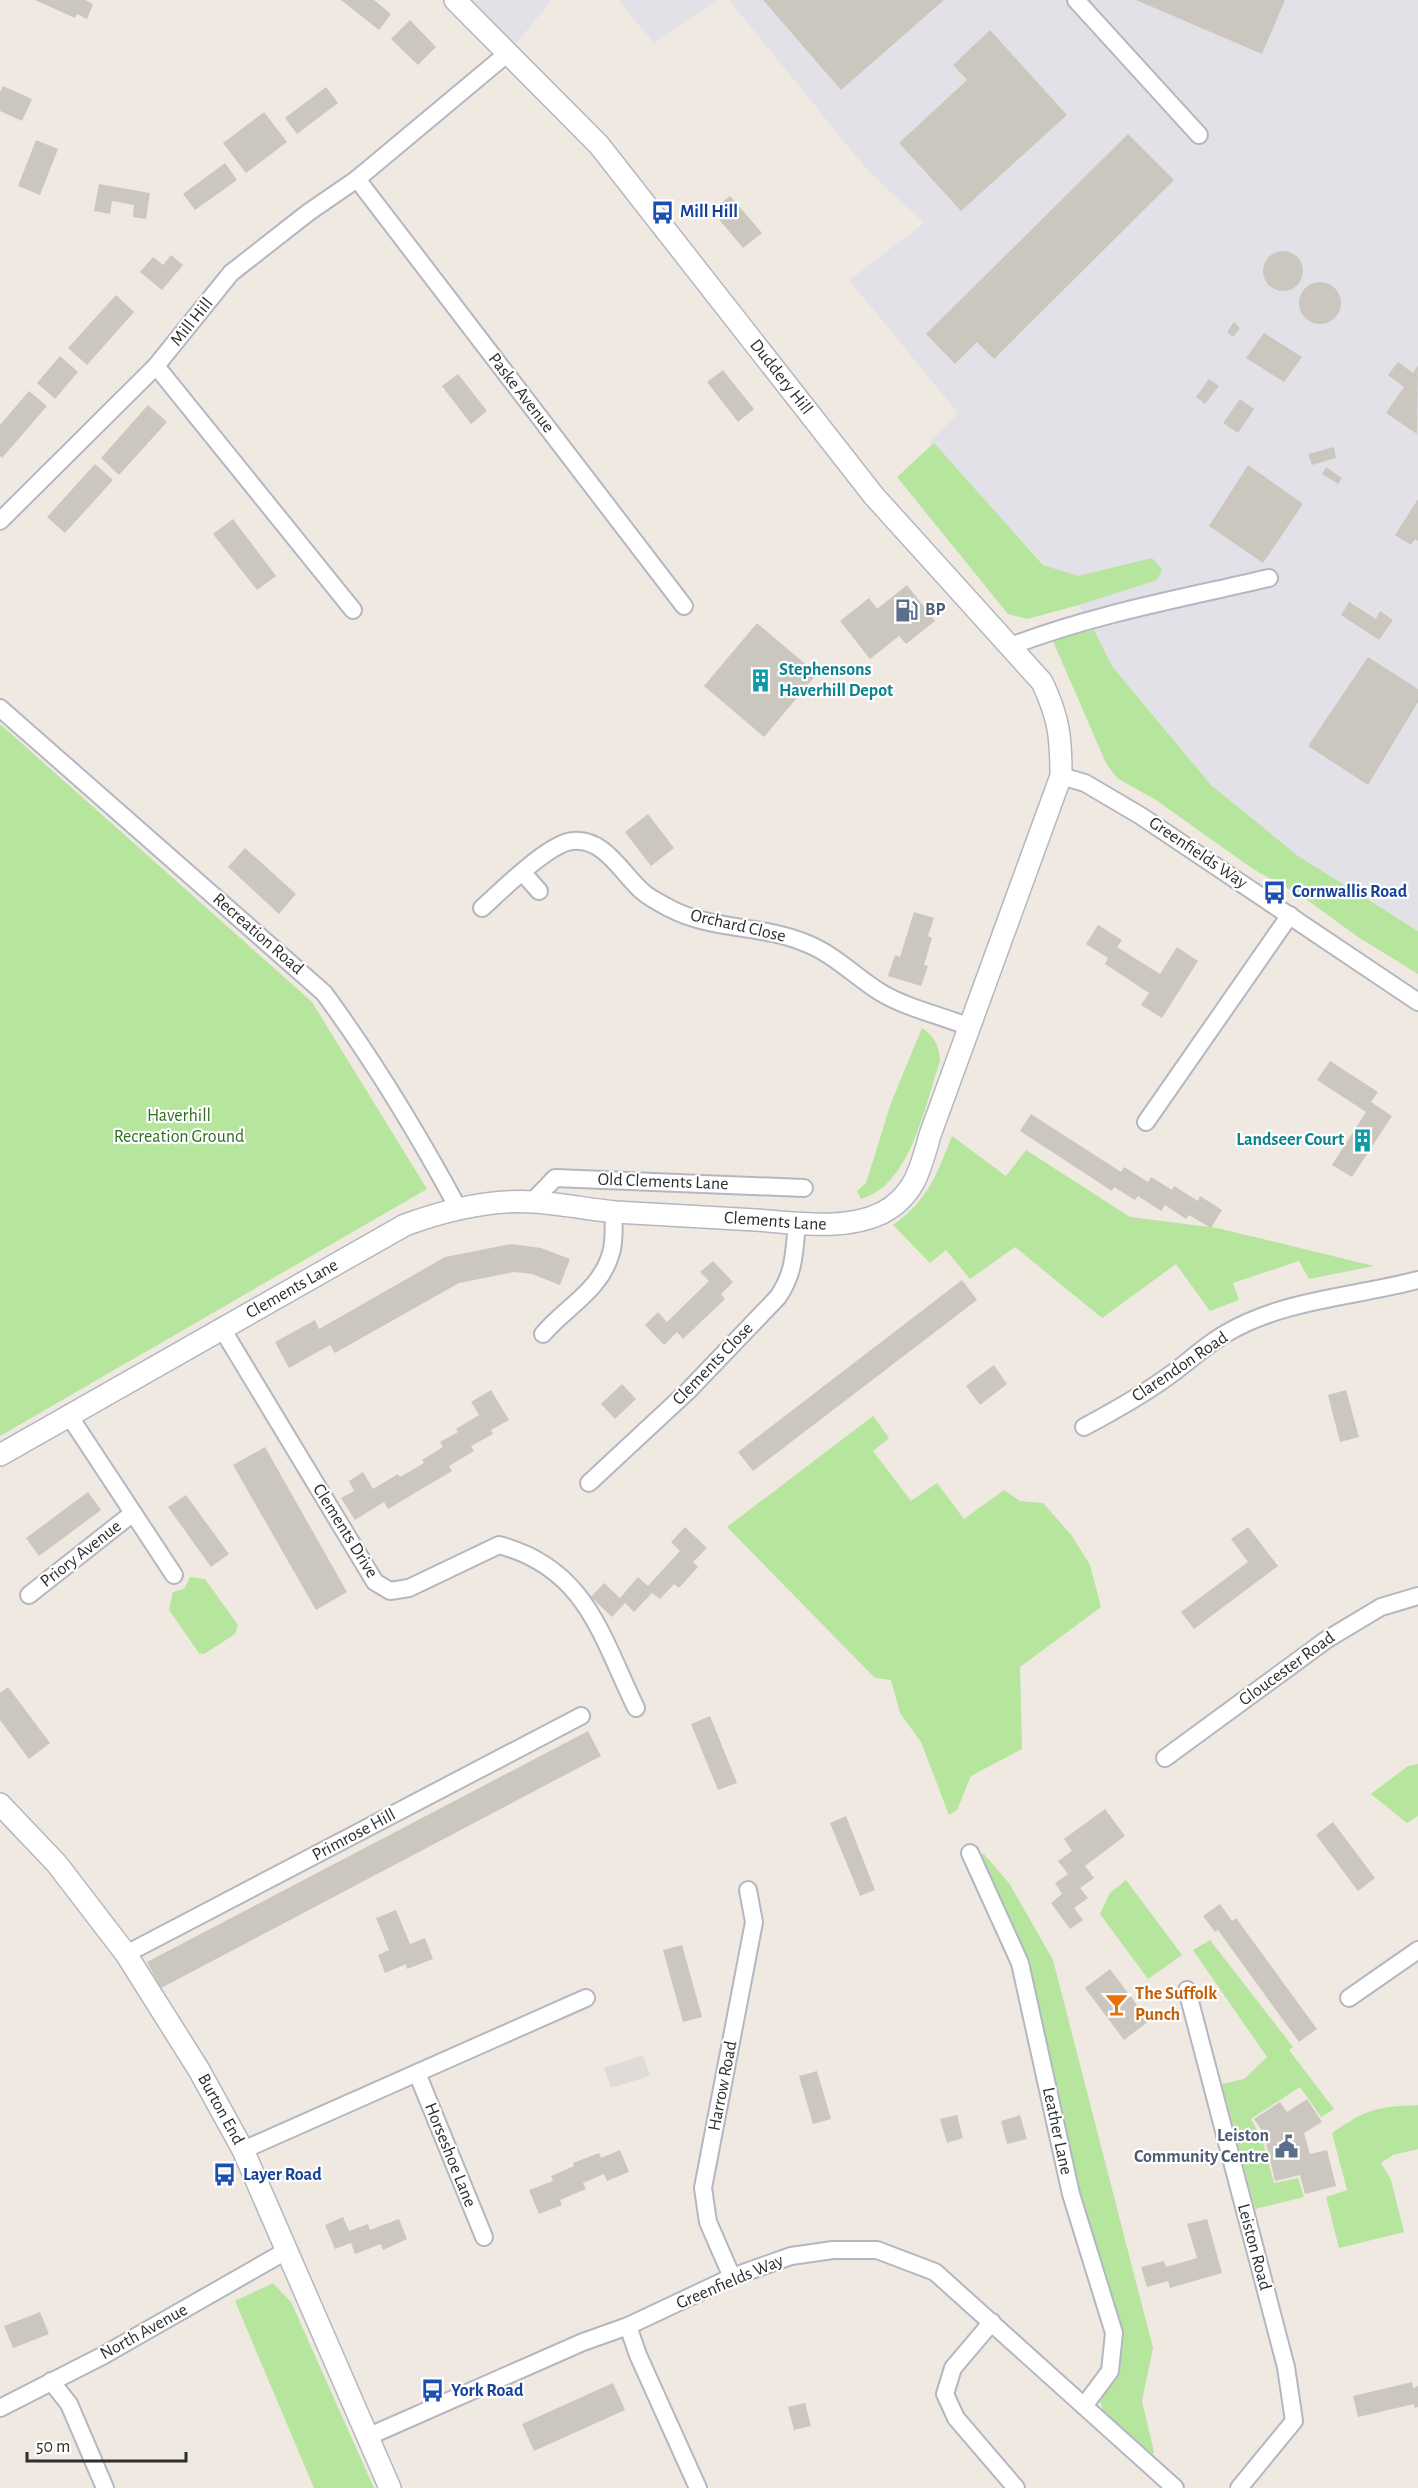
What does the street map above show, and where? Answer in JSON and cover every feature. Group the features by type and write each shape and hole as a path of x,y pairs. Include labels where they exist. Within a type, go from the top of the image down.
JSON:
{"street":[{"name":"Duddery Hill","path":"455,0 599,145 874,496 1042,682 1055,709 1061,744 1061,776"},
{"path":"1076,0 1199,135"},
{"name":"Mill Hill","path":"0,521 156,366 231,273 309,212 357,179 508,53"},
{"name":"Paske Avenue","path":"357,179 684,606"},
{"path":"156,366 353,610"},
{"path":"1011,646 1045,633 1097,619 1269,578"},
{"name":"Recreation Road","path":"0,708 324,993 354,1034 414,1130 458,1208"},
{"name":"Greenfields Way","path":"1061,776 1085,783 1141,816 1418,1002"},
{"name":"Clements Lane","path":"0,1455 68,1414 405,1225 434,1214 486,1203 532,1202 614,1212 797,1223 852,1222 883,1212 917,1180 930,1135 1061,776"},
{"name":"Orchard Close","path":"482,908 554,846 570,841 586,840 602,849 644,894 672,910 702,920 765,930 803,942 829,954 881,992 969,1027"},
{"path":"523,873 539,891"},
{"path":"1146,1122 1290,915"},
{"name":"Old Clements Lane","path":"532,1202 555,1178 804,1188"},
{"path":"543,1334 552,1323 584,1297 604,1271 612,1252 614,1212"},
{"name":"Clements Close","path":"589,1483 688,1391 778,1297 788,1282 792,1269 797,1223"},
{"name":"Clarendon Road","path":"1084,1427 1123,1406 1167,1377 1225,1334 1251,1322 1284,1309 1418,1280"},
{"name":"Clements Drive","path":"221,1328 375,1582 390,1591 409,1588 499,1545 519,1550 545,1565 582,1599 597,1623 636,1708"},
{"name":"Priory Avenue","path":"68,1414 174,1575"},
{"name":"Priory Avenue","path":"29,1595 133,1513"},
{"name":"Gloucester Road","path":"1165,1758 1326,1640 1381,1607 1418,1596"},
{"name":"Primrose Hill","path":"126,1954 581,1716"},
{"name":"Burton End","path":"0,1804 57,1864 126,1954 199,2070 243,2150 390,2488"},
{"name":"Leather Lane","path":"970,1853 1020,1963 1071,2194 1114,2333 1110,2371 1084,2406"},
{"name":"Harrow Road","path":"732,2277 708,2222 703,2188 754,1922 748,1890"},
{"path":"1349,1998 1418,1950"},
{"name":"Leiston Road","path":"1187,1990 1286,2367 1294,2421 1239,2488"},
{"path":"243,2150 586,1998"},
{"name":"Horseshoe Lane","path":"417,2073 484,2237"},
{"name":"Greenfields Way","path":"367,2436 583,2342 628,2326 732,2277 790,2256 832,2250 877,2250 935,2272 1175,2488"},
{"name":"North Avenue","path":"0,2408 104,2355 286,2251"},
{"path":"992,2322 953,2368 945,2394 956,2418 1016,2488"},
{"path":"628,2326 638,2355 698,2488"},
{"path":"51,2381 69,2404 105,2488"}],"shaded area":[{"path":"455,0 552,0 508,53"},
{"path":"618,0 717,0 654,43"},
{"path":"729,0 1418,0 1418,930 1320,872 1252,824 1211,784 1181,754 1167,731 1112,666 1079,605 1082,604 929,443 958,413 849,280 924,223 868,171"},
{"path":"643,2055 650,2076 611,2088 604,2068"}],"green space":[{"path":"934,443 1043,565 1078,576 1152,558 1162,569 1157,580 1027,619 1008,614 897,477"},
{"path":"1094,630 1112,666 1211,785 1298,856 1418,931 1418,974 1358,937 1303,897 1253,869 1156,800 1117,778 1106,763 1052,639"},
{"name":"Haverhill Recreation Ground","path":"0,724 312,1002 427,1189 0,1436"},
{"path":"922,1028 935,1042 940,1061 922,1120 904,1161 892,1178 878,1191 861,1199 857,1191 866,1183 891,1103"},
{"path":"952,1136 1006,1176 1026,1150 1130,1217 1217,1228 1374,1266 1309,1279 1299,1261 1233,1283 1239,1300 1210,1311 1176,1264 1102,1318 1015,1247 970,1279 946,1250 930,1263 893,1225 905,1216 923,1196 936,1174"},
{"path":"873,1416 889,1438 873,1451 911,1501 937,1483 964,1519 1004,1490 1020,1501 1043,1503 1072,1536 1090,1565 1101,1607 1020,1667 1022,1749 971,1776 957,1810 949,1815 921,1742 900,1713 891,1680 875,1678 727,1527"},
{"path":"190,1577 205,1579 238,1625 235,1634 204,1654 199,1653 169,1610 173,1592 184,1589"},
{"path":"1418,1764 1418,1816 1407,1823 1371,1794 1408,1766"},
{"path":"983,1853 1009,1883 1053,1960 1153,2348 1142,2401 1154,2452 1149,2458 1106,2419 1100,2401 1119,2363 1076,2188 1031,1977 979,1859"},
{"path":"1126,1880 1182,1955 1148,1979 1100,1914 1110,1893"},
{"path":"1210,1940 1293,2047 1289,2050 1334,2109 1321,2117 1300,2087 1251,2119 1263,2142 1274,2183 1298,2178 1304,2197 1255,2209 1222,2084 1244,2079 1267,2057 1193,1950"},
{"path":"1418,2105 1418,2149 1393,2155 1381,2163 1391,2180 1404,2232 1339,2248 1326,2197 1347,2190 1332,2133 1363,2114 1381,2108"},
{"path":"273,2283 291,2302 374,2488 314,2488 235,2301"}],"building":[{"path":"35,0 85,0 93,4 87,19 77,14 75,18"},
{"path":"341,0 374,0 391,14 379,30"},
{"path":"763,0 944,0 841,90"},
{"path":"1136,0 1285,0 1262,54"},
{"path":"410,20 436,47 418,65 391,39"},
{"path":"990,30 1067,115 961,211 899,143 967,80 953,65"},
{"path":"3,86 32,99 22,121 0,111 0,92"},
{"path":"326,87 338,103 297,134 285,118"},
{"path":"264,112 287,142 246,173 223,143"},
{"path":"1128,134 1174,180 994,359 977,342 955,364 926,334"},
{"path":"36,140 58,149 40,195 18,186"},
{"path":"225,163 237,180 195,210 183,194"},
{"path":"99,184 150,193 146,219 133,217 134,205 112,201 110,214 94,211"},
{"path":"730,196 762,233 743,248 712,211"},
{"path":"1283,251 1297,257 1303,271 1297,285 1283,291 1269,285 1263,271 1269,257"},
{"path":"171,255 183,265 162,290 140,272 153,257 163,265"},
{"path":"1320,282 1328,283 1335,288 1340,295 1340,311 1335,318 1328,323 1320,324 1312,323 1305,318 1300,311 1299,303 1300,295 1305,288 1312,283"},
{"path":"116,295 134,312 87,365 68,348"},
{"path":"1234,322 1240,328 1233,337 1227,332"},
{"path":"1264,333 1302,357 1284,382 1246,358"},
{"path":"60,356 78,372 55,399 37,383"},
{"path":"1398,362 1413,373 1418,365 1417,434 1386,413 1404,387 1388,375"},
{"path":"723,370 754,409 738,422 707,382"},
{"path":"458,374 487,411 471,424 442,386"},
{"path":"1209,379 1219,386 1205,404 1196,397"},
{"path":"29,391 47,406 2,458 0,456 0,425"},
{"path":"1240,399 1254,409 1238,433 1223,423"},
{"path":"148,405 167,422 119,475 101,458"},
{"path":"1334,447 1336,458 1312,465 1308,454"},
{"path":"95,464 113,480 65,533 47,517"},
{"path":"1248,465 1303,504 1263,563 1209,526"},
{"path":"1326,467 1342,478 1338,484 1322,474"},
{"path":"1418,499 1418,541 1415,539 1411,545 1395,535"},
{"path":"233,519 276,576 257,590 213,534"},
{"path":"907,585 935,621 906,644 899,636 870,659 840,621 869,598 877,609"},
{"path":"1349,602 1376,619 1380,611 1393,620 1379,640 1341,615"},
{"name":"Stephensons Haverhill Depot","path":"757,623 817,674 764,737 704,686"},
{"path":"1368,657 1418,689 1418,702 1368,785 1308,746"},
{"path":"648,814 674,848 651,866 625,832"},
{"path":"245,848 296,894 279,914 228,867"},
{"path":"914,912 934,918 928,936 932,938 924,965 928,966 921,986 888,976 895,955 900,957"},
{"path":"1098,925 1122,940 1117,947 1160,974 1177,947 1198,961 1162,1018 1141,1005 1149,993 1105,964 1108,958 1086,944"},
{"name":"Landseer Court","path":"1330,1061 1378,1092 1371,1102 1392,1116 1352,1177 1332,1165 1366,1112 1317,1080"},
{"path":"1031,1114 1121,1172 1124,1167 1148,1182 1151,1177 1172,1190 1174,1186 1198,1201 1200,1196 1222,1210 1211,1228 1189,1215 1186,1219 1165,1205 1161,1211 1138,1196 1135,1200 1114,1187 1112,1191 1020,1131"},
{"path":"511,1244 541,1248 570,1259 560,1285 532,1274 514,1272 459,1283 335,1353 330,1345 289,1368 275,1342 315,1320 319,1329 445,1257"},
{"path":"713,1261 733,1282 721,1294 725,1299 683,1339 677,1332 664,1345 645,1325 658,1312 667,1322 709,1281 700,1272"},
{"path":"962,1280 977,1300 753,1471 738,1452"},
{"path":"994,1365 1007,1384 980,1405 966,1386"},
{"path":"622,1384 636,1399 615,1419 601,1404"},
{"path":"491,1390 509,1420 491,1430 493,1434 471,1446 474,1451 449,1466 452,1471 388,1509 384,1502 355,1520 341,1498 354,1491 349,1481 363,1472 373,1489 398,1474 400,1477 424,1463 422,1460 443,1447 440,1442 458,1432 456,1429 479,1415 471,1402"},
{"path":"1346,1390 1359,1437 1340,1442 1328,1395"},
{"path":"265,1447 347,1592 316,1610 233,1465"},
{"path":"88,1492 101,1510 39,1556 26,1538"},
{"path":"186,1495 229,1554 211,1567 168,1507"},
{"path":"685,1527 707,1548 693,1562 698,1567 679,1588 674,1584 660,1599 652,1593 634,1612 625,1603 612,1617 591,1597 604,1583 620,1598 638,1577 648,1586 680,1551 671,1542"},
{"path":"1248,1527 1278,1566 1194,1629 1181,1612 1248,1562 1231,1539"},
{"path":"8,1687 50,1743 29,1759 0,1720 0,1693"},
{"path":"710,1716 737,1783 718,1790 691,1724"},
{"path":"588,1731 601,1756 161,1988 147,1962"},
{"path":"1105,1809 1125,1836 1085,1866 1094,1878 1080,1888 1088,1898 1074,1908 1083,1920 1070,1929 1051,1903 1062,1894 1055,1883 1068,1874 1058,1861 1072,1851 1064,1839"},
{"path":"846,1816 875,1890 860,1896 830,1823"},
{"path":"1333,1822 1375,1878 1358,1891 1316,1835"},
{"path":"1220,1904 1232,1921 1236,1918 1317,2029 1299,2042 1218,1930 1215,1932 1203,1916"},
{"path":"396,1910 410,1944 425,1938 433,1959 407,1969 406,1964 385,1973 378,1955 389,1950 376,1918"},
{"path":"682,1945 702,2017 683,2022 663,1950"},
{"name":"The Suffolk Punch","path":"1110,1969 1149,2021 1124,2040 1085,1988"},
{"path":"817,2071 831,2119 813,2124 799,2076"},
{"name":"Leiston Community Centre","path":"1307,2099 1322,2122 1304,2133 1310,2154 1327,2150 1336,2186 1305,2194 1300,2175 1275,2181 1266,2142 1269,2141 1254,2119 1280,2102 1287,2112"},
{"path":"957,2115 963,2138 947,2143 940,2119"},
{"path":"1020,2115 1027,2139 1007,2144 1001,2121"},
{"path":"620,2150 629,2172 607,2181 604,2174 583,2183 586,2189 560,2200 562,2205 539,2214 529,2190 553,2181 551,2176 574,2166 573,2163 599,2153 601,2158"},
{"path":"343,2217 349,2231 368,2224 370,2230 399,2219 407,2239 383,2250 381,2244 355,2254 351,2243 335,2249 325,2225"},
{"path":"1207,2219 1222,2273 1170,2288 1168,2281 1147,2287 1141,2267 1164,2261 1166,2267 1197,2258 1187,2224"},
{"path":"40,2312 49,2334 13,2348 4,2326"},
{"path":"1412,2382 1413,2388 1418,2386 1418,2407 1415,2408 1414,2404 1358,2417 1353,2396"},
{"path":"613,2383 625,2410 534,2451 522,2424"},
{"path":"805,2403 811,2426 794,2430 788,2407"}],"place":[{"name":"Mill Hill","path":"662,212"},
{"name":"BP","path":"907,610"},
{"name":"Stephensons Haverhill Depot","path":"761,680"},
{"name":"Cornwallis Road","path":"1274,892"},
{"name":"Landseer Court","path":"1362,1140"},
{"name":"The Suffolk Punch","path":"1117,2004"},
{"name":"Leiston Community Centre","path":"1287,2146"},
{"name":"Layer Road","path":"225,2175"},
{"name":"York Road","path":"433,2391"}]}
